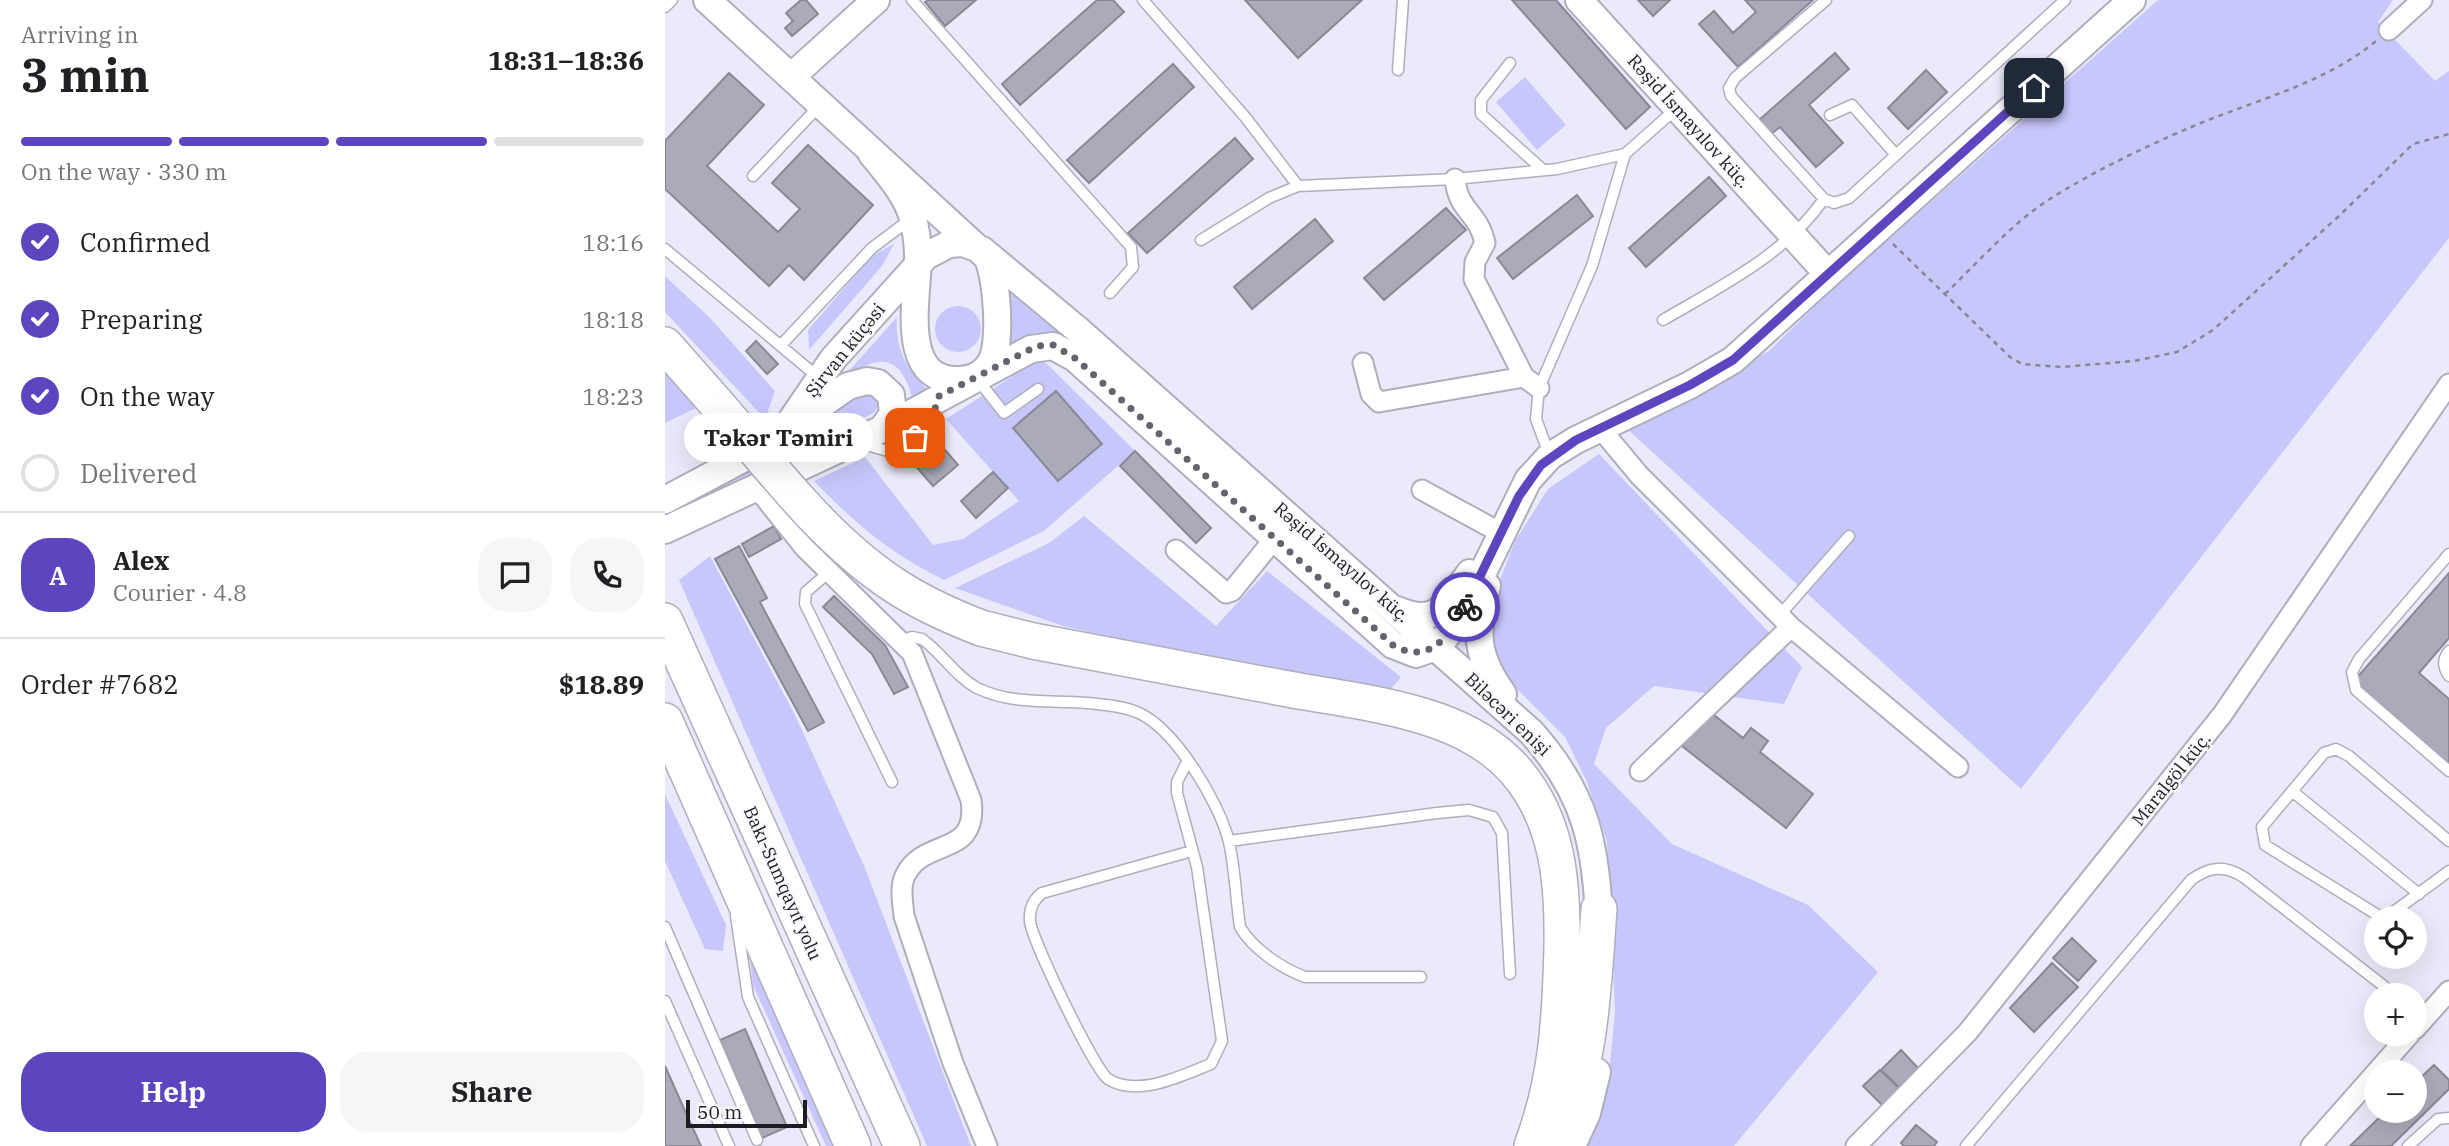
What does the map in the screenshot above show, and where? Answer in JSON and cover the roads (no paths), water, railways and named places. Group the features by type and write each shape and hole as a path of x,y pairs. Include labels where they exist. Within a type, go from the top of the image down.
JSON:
{"highway":[{"path":"665,345 808,509 868,567 915,598 981,628 1033,641 1401,710 1467,733 1514,769 1547,823 1561,880 1559,1034 1545,1111 1532,1146"},
{"name":"Bakı-Sumqayıt yolu","path":"665,621 902,1146"},
{"path":"665,721 853,1146"},
{"path":"1553,1146 1582,1073 1593,990 1599,909"}],"main road":[{"path":"707,0 871,153 900,190 912,214 918,264 915,319 917,350 921,361 934,372 953,380 976,377"},
{"path":"791,78 876,0"},
{"name":"Rəşid İsmayılov küç.","path":"1579,0 1827,273"},
{"path":"1438,646 1461,615 1528,480 1550,456 1600,428 1690,385 1733,360 1876,228 2132,0"},
{"name":"Rəşid İsmayılov küç.","path":"871,153 1079,330 1438,646 1416,654 1393,645 1075,358 1053,345 1037,346 976,377"},
{"path":"665,530 882,429 976,377 990,364 997,341 992,270 982,250 969,244 949,244 933,250 918,264"},
{"name":"Şirvan küçəsi","path":"665,500 727,468 784,431 818,378 918,264"},
{"path":"784,431 848,386 867,381 878,383 891,395 893,414 882,429"},
{"path":"1396,610 1415,618 1424,618 1442,609 1501,533"},
{"path":"1501,533 1482,603 1479,650 1488,674 1531,732"},
{"name":"Biləcəri enişi","path":"1438,646 1531,732 1563,772 1576,794 1588,827 1599,909 1603,992 1599,1057 1587,1113 1572,1146"}],"street":[{"path":"2389,30 2422,0"},
{"path":"1363,363 1371,394 1379,402 1532,382 1474,279 1475,262 1485,243 1482,226 1456,198 1455,179"},
{"name":"Maralgöl küç.","path":"1857,1146 1967,1034 2222,715 2449,384"},
{"path":"1600,428 1639,475 1785,622 1958,767"},
{"path":"757,488 829,572 902,640 918,667 971,800 973,816 970,829 960,839 915,863 905,874 902,893 904,916 953,1063 988,1146"},
{"path":"1422,490 1501,533"},
{"path":"1176,550 1226,593 1232,591 1275,538"},
{"path":"1640,771 1785,622"},
{"path":"2427,1016 2449,991"},
{"path":"2311,1146 2399,1046"}],"lane":[{"path":"665,7 672,0"},
{"path":"912,0 1131,247 1133,267 1110,293"},
{"path":"1143,0 1246,118 1298,186"},
{"path":"1398,70 1403,0"},
{"path":"1826,0 1735,78 1730,88 1731,96 1824,199 1834,204 1849,198 2065,0"},
{"path":"1510,63 1481,100 1481,114 1543,170"},
{"path":"753,176 821,105"},
{"path":"1831,115 1852,105 1896,155"},
{"path":"1201,240 1269,198 1298,186 1455,179 1543,170 1625,154 1677,108"},
{"path":"1550,456 1536,419 1532,382 1593,266 1625,154"},
{"path":"1663,320 1747,271 1805,225 1824,199"},
{"path":"782,344 872,248 904,227 912,214"},
{"path":"665,249 782,344 818,378"},
{"path":"976,377 1004,412 1038,389"},
{"path":"856,441 888,454 900,451 930,425 939,396"},
{"path":"1785,622 1849,536"},
{"path":"2449,554 2359,659 2352,678 2356,690 2449,771"},
{"path":"829,572 806,592 805,604 892,782"},
{"path":"902,640 912,637 922,639 963,679 997,695 1122,707 1142,714 1164,732 1188,760 1218,814 1229,841 1240,927 1246,937 1288,971 1305,978 1421,977"},
{"path":"2449,651 2444,656 2444,668 2449,676"},
{"path":"2364,907 2265,845 2262,827 2324,753 2336,749 2349,756 2449,841"},
{"path":"1188,760 1177,782 1177,793 1192,851 1222,1041 1211,1064 1165,1082 1130,1086 1107,1079 1085,1047 1030,923 1034,899 1042,892 1192,851"},
{"path":"2292,791 2419,894"},
{"path":"1229,841 1468,810 1493,817 1502,833 1510,974"},
{"path":"1966,1146 2191,880 2203,871 2218,867 2245,878 2380,983"},
{"path":"2402,906 2449,871"},
{"path":"731,874 748,997 814,1146"},
{"path":"666,930 757,1140"},
{"path":"665,1001 729,1146"},
{"path":"2408,1146 2438,1119 2449,1118"}],"place":[{"name":"Təkər Təmiri","path":"915,438"}]}
